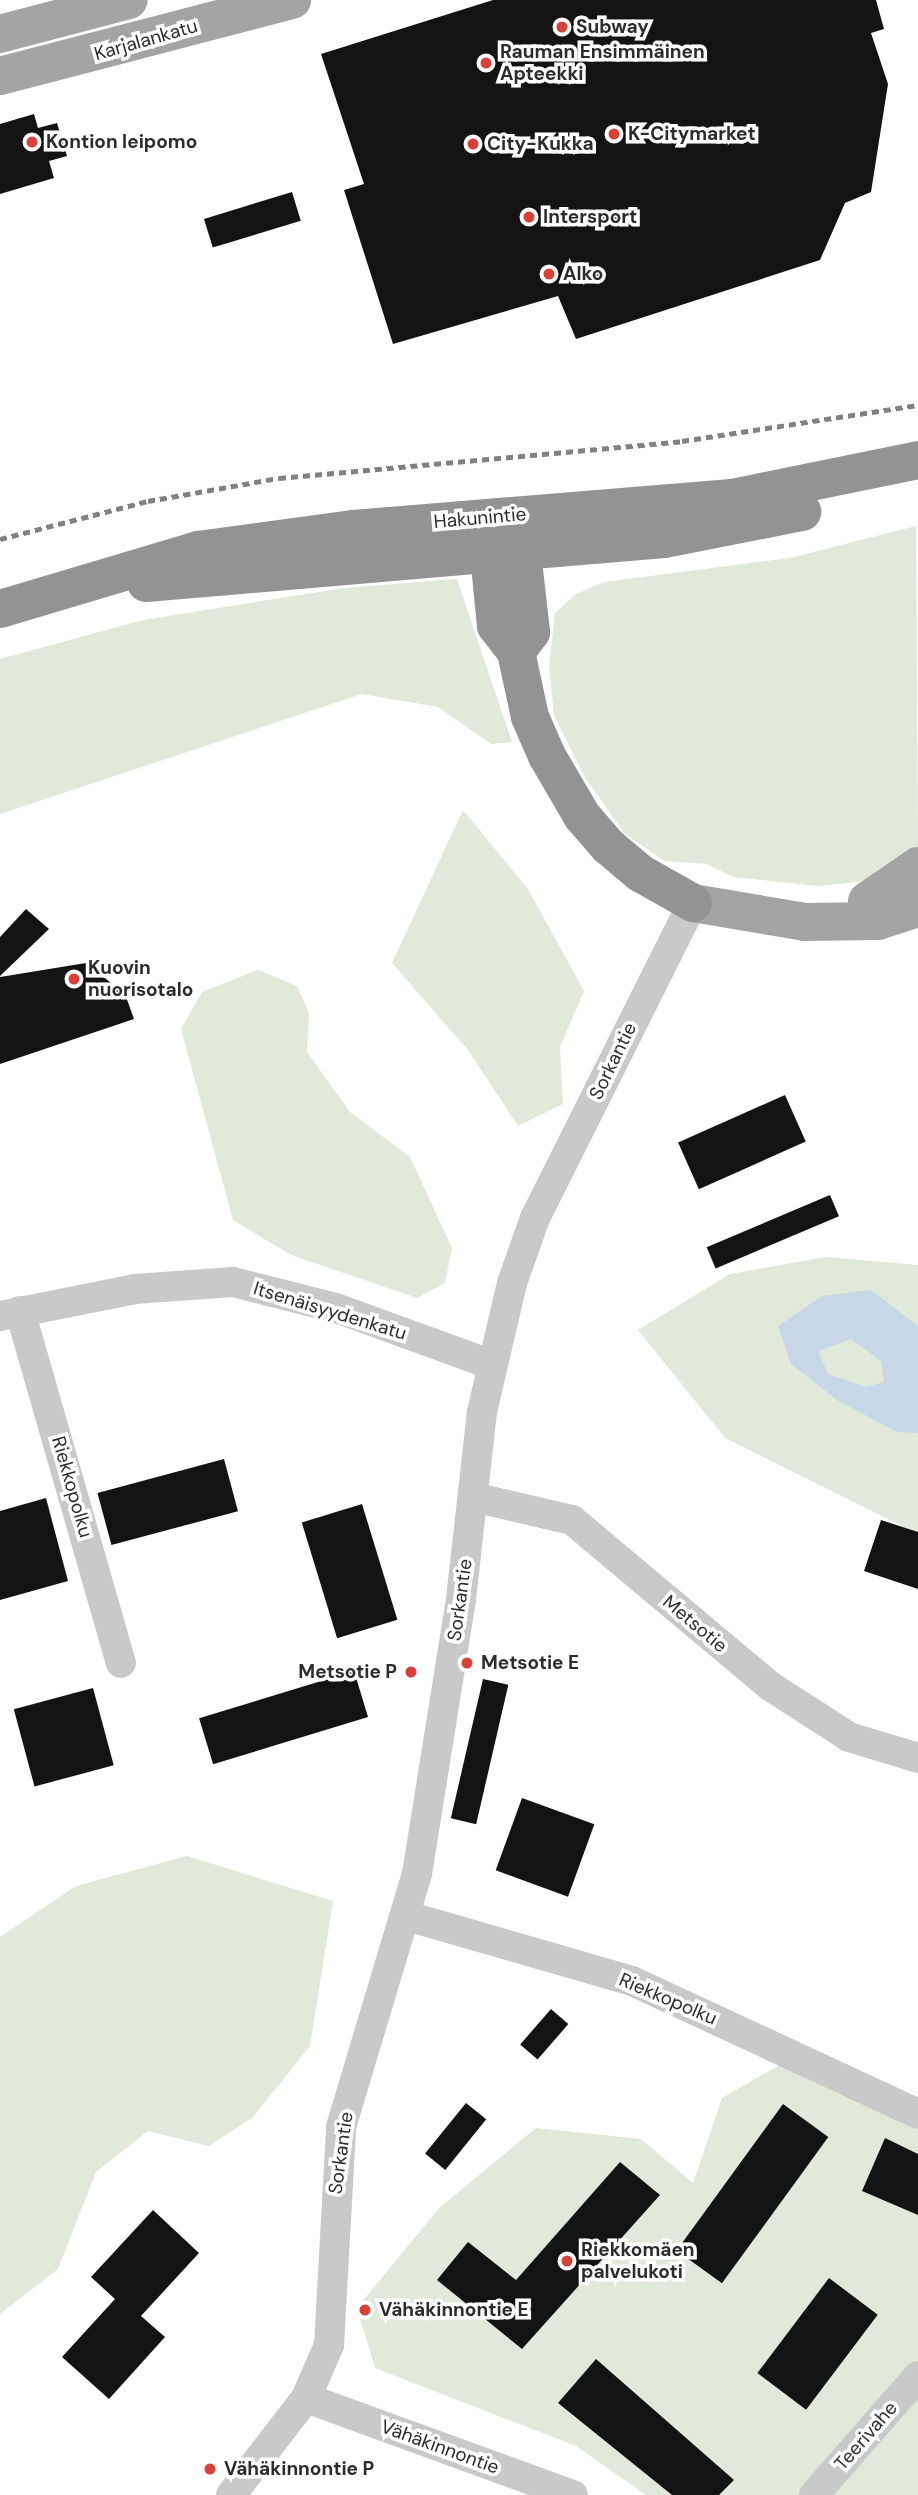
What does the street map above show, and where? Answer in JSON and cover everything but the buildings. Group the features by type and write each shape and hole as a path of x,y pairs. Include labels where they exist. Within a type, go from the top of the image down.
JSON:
{"highway":[{"name":"Hakunintie","path":"0,609 198,550 506,515 732,498 903,476"},
{"name":"Hakunintie","path":"46,595 664,538 903,476"},
{"path":"506,515 505,553 496,625 516,652 530,717 582,816 640,873 693,903"}],"main road":[{"path":"0,34 129,0"},
{"name":"Karjalankatu","path":"0,76 292,0"},
{"path":"867,901 918,866"},
{"path":"805,922 918,883"},
{"path":"693,903 805,922 878,921 918,908"}],"street":[{"name":"Sorkantie","path":"231,2495 306,2398 333,2320 341,2127 407,1916 473,1497 490,1364 535,1218 693,903"},
{"name":"Itsenäisyydenkatu","path":"10,1314 135,1289 233,1282 336,1308 490,1364"},
{"name":"Riekkopolku","path":"10,1314 121,1663"},
{"name":"Metsotie","path":"473,1497 572,1520 770,1686 849,1737 918,1758"},
{"name":"Riekkopolku","path":"407,1916 632,1981 918,2114"},
{"name":"Teerivahe","path":"814,2495 918,2376"},
{"name":"Vähäkinnontie","path":"306,2398 573,2495"}],"green space":[{"path":"916,526 918,851 865,881 818,886 733,877 707,864 665,861 625,834 584,776 554,715 549,665 555,613 576,594 604,582 790,558"},
{"path":"457,579 512,742 491,744 438,707 362,694 0,814 0,659 143,620 344,588"},
{"path":"463,810 528,889 584,991 560,1047 563,1104 518,1126 468,1050 392,963"},
{"path":"258,970 297,986 309,1013 307,1052 350,1112 410,1157 452,1248 445,1283 417,1298 291,1255 233,1220 181,1029 202,992"},
{"path":"825,1257 918,1265 918,1534 725,1438 638,1330 730,1274"},
{"path":"187,1856 333,1901 310,2046 253,2117 209,2146 148,2131 96,2172 58,2269 0,2314 0,1937 76,1886"},
{"path":"795,2056 918,2114 918,2495 646,2495 576,2446 375,2368 357,2308 439,2208 536,2128 641,2139 693,2183 722,2098"}],"water":[{"path":"871,1290 918,1326 918,1433 897,1432 837,1400 791,1364 778,1326 822,1296","holes":["851,1339 881,1361 884,1382 866,1387 828,1374 818,1351"]}],"railway":[{"path":"0,539 148,501 279,478 682,441 918,405"}],"place":[{"name":"Subway","path":"562,27"},
{"name":"Rauman Ensimmäinen Apteekki","path":"486,63"},
{"name":"K-Citymarket","path":"614,134"},
{"name":"Kontion leipomo","path":"32,142"},
{"name":"City-Kukka","path":"473,144"},
{"name":"Intersport","path":"529,217"},
{"name":"Alko","path":"549,274"},
{"name":"Kuovin nuorisotalo","path":"74,979"},
{"name":"Metsotie E","path":"467,1663"},
{"name":"Metsotie P","path":"411,1672"},
{"name":"Riekkomäen palvelukoti","path":"567,2261"},
{"name":"Vähäkinnontie E","path":"365,2310"},
{"name":"Vähäkinnontie P","path":"210,2469"}]}
